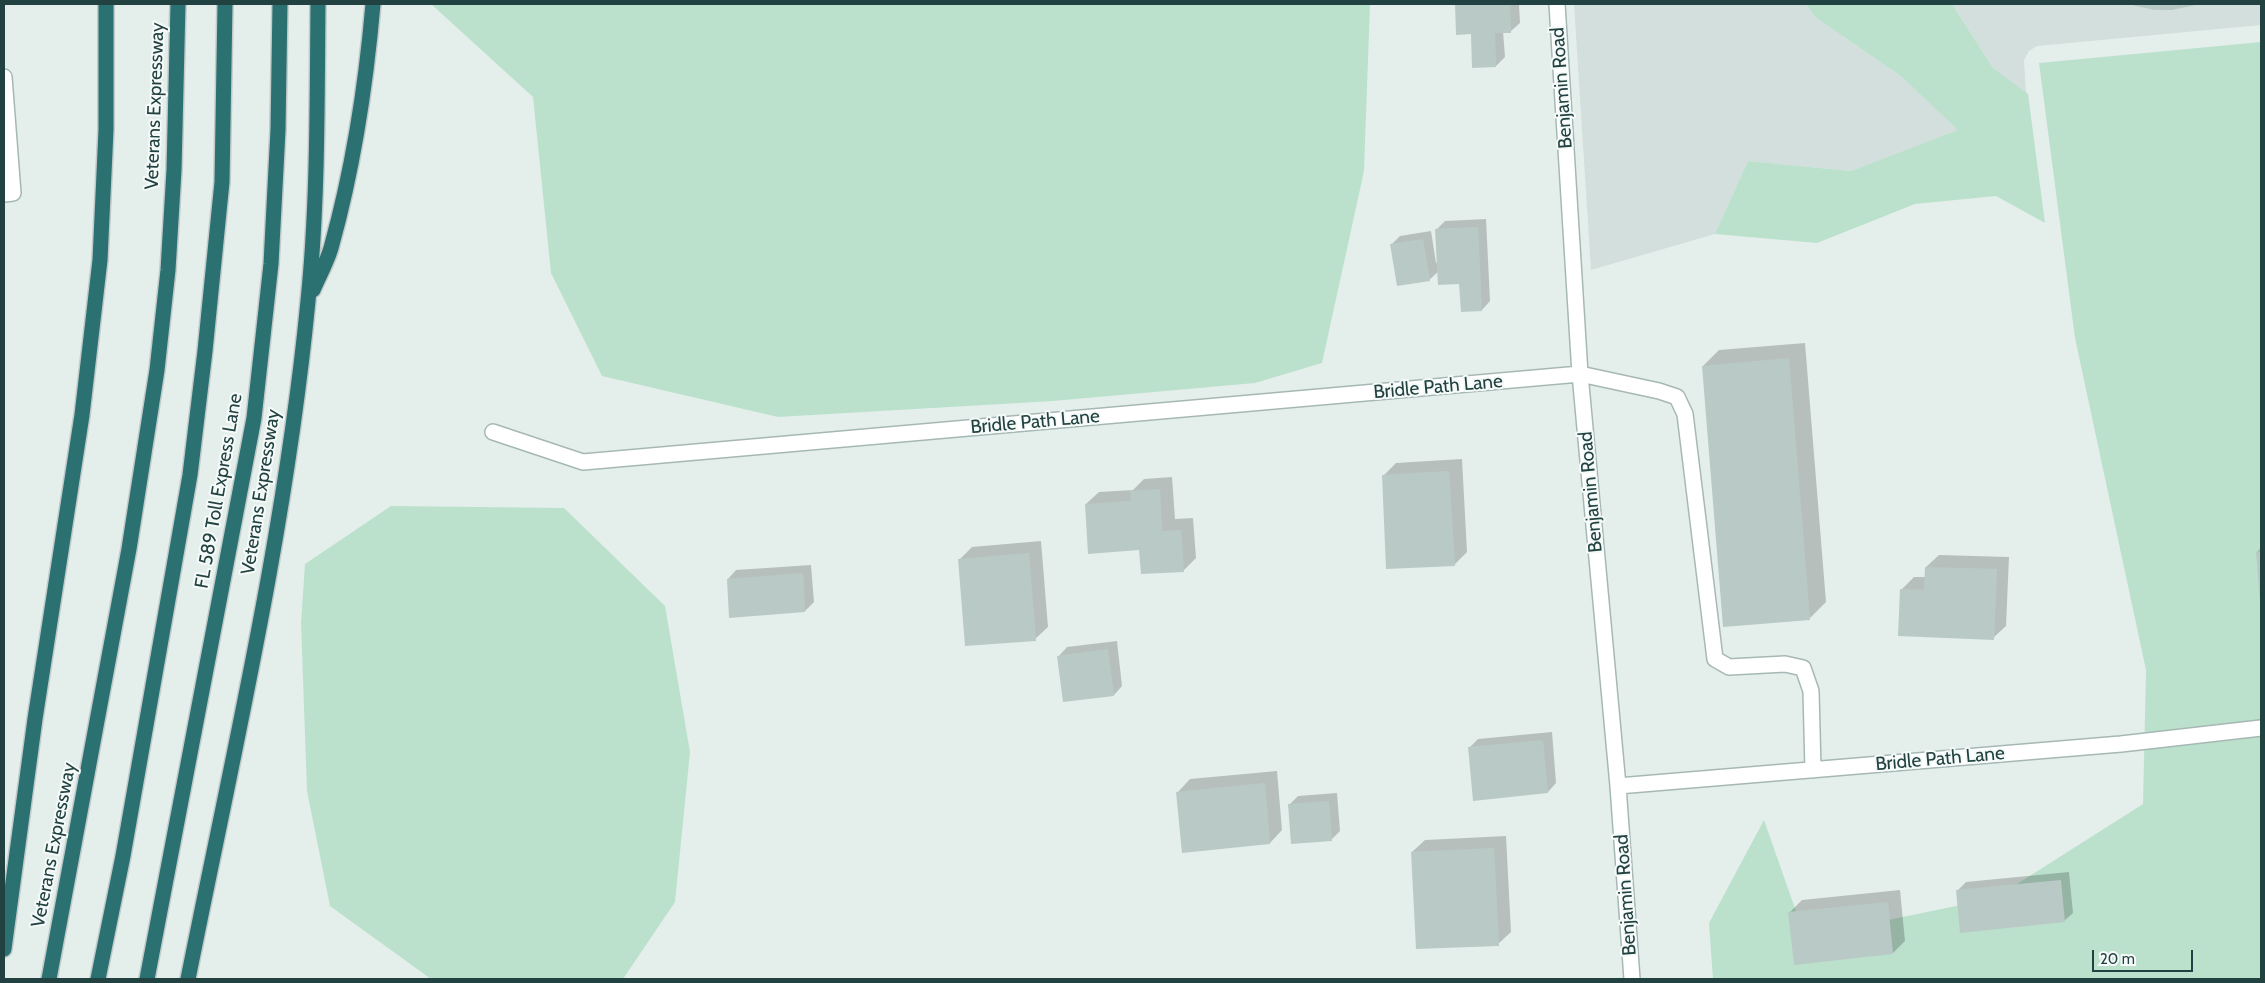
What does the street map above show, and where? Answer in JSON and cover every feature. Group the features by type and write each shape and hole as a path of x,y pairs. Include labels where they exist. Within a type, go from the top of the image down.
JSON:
{"highway":[{"path":"4,948 35,718 82,415 98,270 106,130 106,4"},
{"name":"Veterans Expressway","path":"49,979 129,549 157,370 168,270 174,170 178,4"},
{"name":"FL 589 Toll Express Lane","path":"98,979 123,856 190,475 206,351 222,182 226,4"},
{"name":"FL 589 Toll Express Lane","path":"147,979 254,418 271,264 278,130 280,4"},
{"name":"Veterans Expressway","path":"188,979 276,540 308,300 316,156 318,4"},
{"path":"308,300 331,249 345,188 368,54 373,4"}],"street":[{"name":"Benjamin Road","path":"1557,4 1580,374 1618,786 1632,979"},
{"path":"4,77 13,193 4,194"},
{"name":"Bridle Path Lane","path":"493,432 583,462 1580,374 1659,390 1677,397 1685,414 1715,660 1729,667 1785,664 1802,668 1811,691 1813,770"},
{"name":"Bridle Path Lane","path":"1618,786 2121,744 2261,728"}],"shaded area":[{"path":"1574,4 1806,4 1815,17 1902,77 1959,130 1851,171 1748,161 1715,234 1591,270"},
{"path":"1952,4 2261,4 2261,25 2037,46 2029,51 2024,60 2026,94 1993,68"}],"green space":[{"path":"431,4 1370,4 1364,171 1322,363 1255,383 1053,401 778,417 602,376 551,273 533,97"},
{"path":"1806,4 1952,4 1993,68 2028,94 2045,223 1996,196 1915,204 1817,243 1715,234 1748,161 1851,171 1958,130 1902,77 1815,17"},
{"path":"2261,42 2261,979 1713,979 1709,923 1764,820 1805,937 1995,898 2143,804 2146,670 2075,338 2039,63"},
{"path":"391,506 564,508 665,606 690,752 675,902 623,979 431,979 330,906 307,791 301,623 305,564"}],"building":[{"path":"1455,4 1510,4 1511,33 1495,33 1496,67 1472,68 1471,34 1456,35"},
{"path":"2128,4 2200,4 2172,10 2154,10"},
{"path":"1478,227 1482,311 1461,312 1459,284 1438,285 1435,229"},
{"path":"1423,239 1430,281 1397,286 1390,244"},
{"path":"1789,358 1810,620 1723,627 1702,366"},
{"path":"1449,471 1455,566 1386,569 1382,475"},
{"path":"1160,489 1162,531 1181,530 1184,572 1141,574 1139,550 1088,554 1085,504 1131,501 1130,491"},
{"path":"2261,551 2261,601 2260,601 2256,552"},
{"path":"1029,553 1036,641 965,646 958,559"},
{"path":"1925,567 1997,569 1994,640 1898,636 1900,589 1924,590"},
{"path":"803,573 805,612 729,618 727,579"},
{"path":"1108,649 1114,696 1063,702 1057,656"},
{"path":"1543,740 1548,793 1473,801 1468,747"},
{"path":"1265,783 1270,844 1182,853 1176,792"},
{"path":"1329,801 1332,841 1291,844 1288,804"},
{"path":"1494,848 1499,946 1416,949 1411,852"},
{"path":"2061,880 2065,922 1960,933 1956,890"},
{"path":"1888,902 1893,954 1794,965 1788,912"}]}
